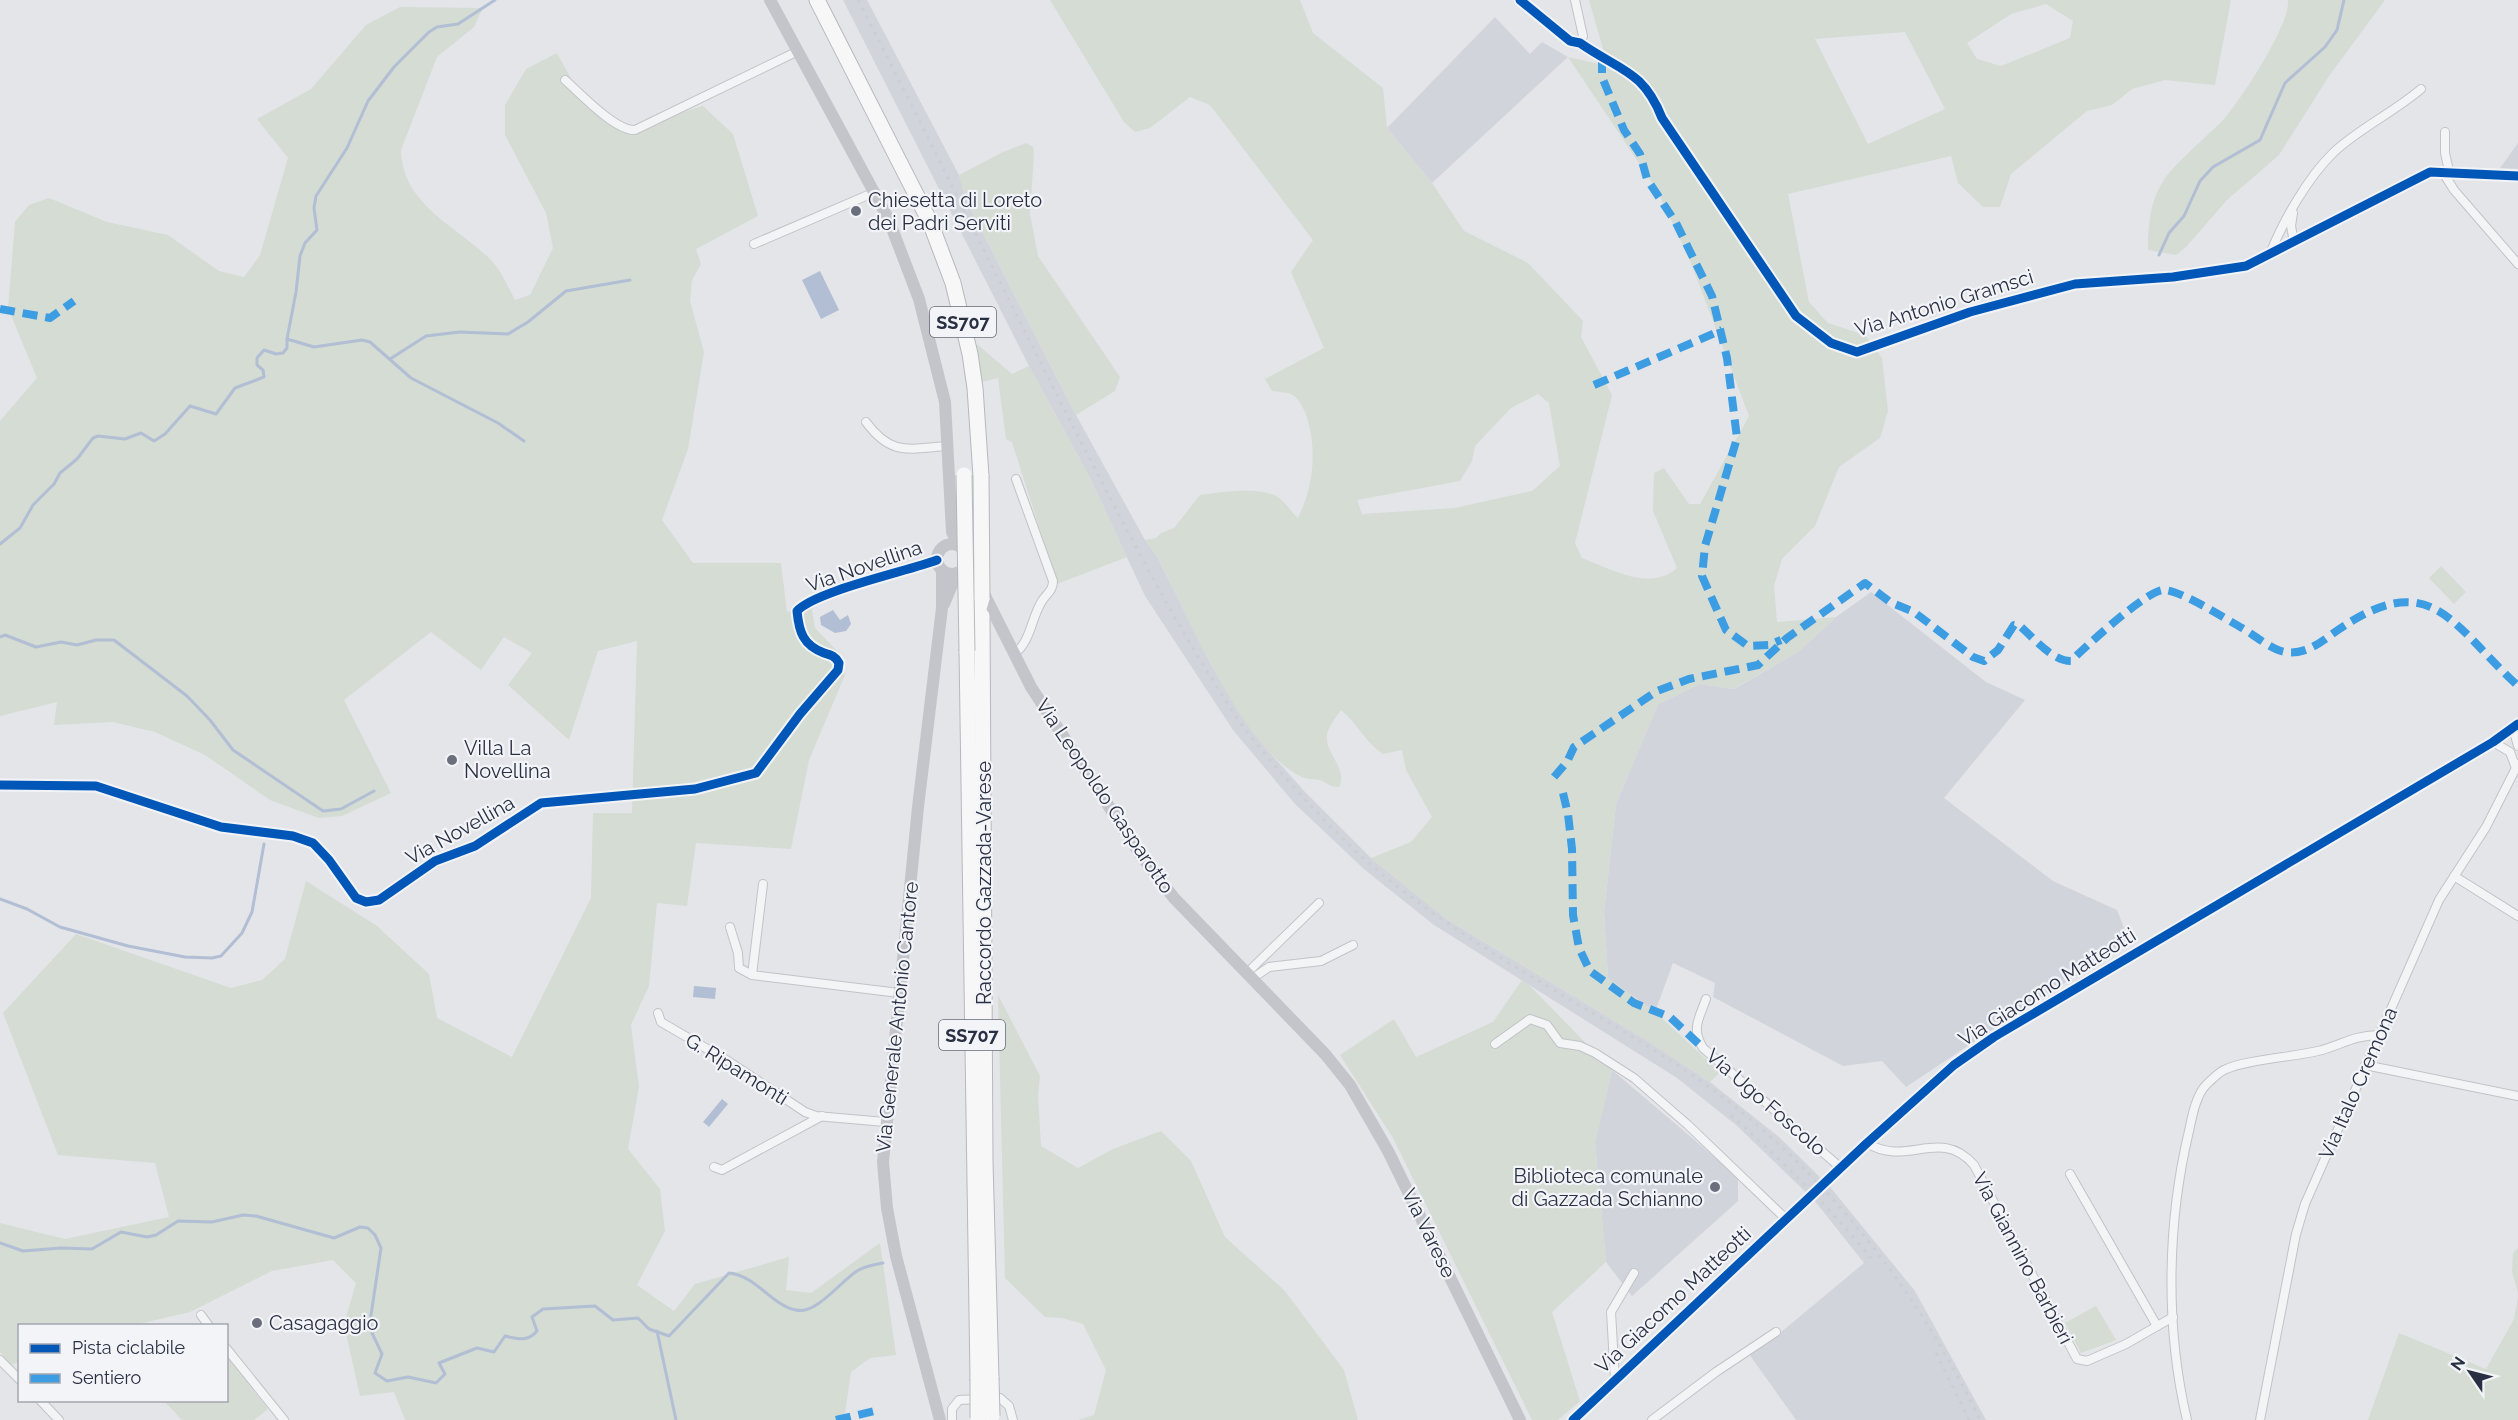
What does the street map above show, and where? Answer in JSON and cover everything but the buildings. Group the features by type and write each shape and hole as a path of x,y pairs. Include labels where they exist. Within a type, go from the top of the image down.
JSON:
{"highway":[{"name":"Raccordo Gazzada-Varese","path":"817,0 930,222 953,283 970,354 975,388 981,476 984,598 975,690 985,1150 985,1419"},
{"name":"Raccordo Gazzada-Varese","path":"964,475 967,651 975,690"},
{"name":"Raccordo Gazzada-Varese","path":"967,651 984,598"}],"main road":[{"name":"Via Leopoldo Gasparotto","path":"770,0 888,218 919,299 945,402 952,532 965,552 962,568 984,598 1067,744 1140,854 1174,898 1325,1054"},
{"name":"Via Leopoldo Gasparotto","path":"939,565 940,551 952,532"},
{"path":"945,546 959,546"},
{"path":"939,565 949,574 962,568"},
{"name":"Via Generale Antonio Cantore","path":"939,565 942,608 885,1122 883,1162 887,1209 896,1256 940,1420"},
{"name":"Via Generale Antonio Cantore","path":"942,608 962,568"},
{"name":"Via Varese","path":"1325,1054 1350,1085 1388,1151 1520,1420"}],"street":[{"name":"Via Antonio Gramsci","path":"1520,0 1570,41 1580,43 1638,77 1653,95 1668,127 1797,316 1831,343 1857,352 1970,312 2075,284 2173,277 2246,266 2418,177 2446,171 2518,176"},
{"path":"1575,0 1583,36 1580,43"},
{"path":"565,80 615,124 627,131 635,130 798,51"},
{"path":"2270,254 2280,228 2293,211 2306,187 2334,152 2421,89"},
{"path":"2445,132 2446,171 2454,190 2518,264"},
{"path":"754,244 875,192"},
{"path":"2293,211 2291,226 2294,242"},
{"path":"866,422 878,438 891,447 947,446"},
{"path":"1014,654 1023,648 1035,613 1053,588 1053,581 1016,479"},
{"name":"Via Novellina","path":"0,786 96,786 221,826 293,836 313,843 330,860 356,898 366,902 379,900 435,861 475,846 541,803 695,789 756,773 800,714 838,670 839,663 836,658 805,642 799,632 797,612 802,606 832,594 939,565"},
{"path":"2515,726 2518,746"},
{"name":"Via Giacomo Matteotti","path":"1573,1420 1785,1218 1954,1065 1994,1037 2493,742 2515,726"},
{"name":"Via Italo Cremona","path":"2260,1420 2296,1234 2305,1204 2439,900 2486,827 2517,766 2510,752 2493,742"},
{"path":"2454,876 2518,916"},
{"path":"752,975 763,885"},
{"path":"1250,975 1319,903"},
{"path":"730,927 738,953 739,968 752,975 899,993"},
{"path":"1250,975 1269,967 1321,961 1353,945"},
{"name":"Via Ugo Foscolo","path":"1707,999 1696,1027 1696,1036 1702,1048 1838,1170"},
{"name":"G. Ripamonti","path":"658,1013 661,1022 729,1062 805,1112 822,1116 885,1122"},
{"path":"1495,1044 1530,1019 1547,1025 1560,1043 1580,1046 1595,1053 1634,1078 1688,1125 1785,1218"},
{"path":"2187,1420 2178,1383 2173,1317 2172,1249 2183,1156 2192,1117 2204,1087 2224,1070 2320,1051 2358,1036 2378,1035"},
{"path":"2365,1065 2518,1096"},
{"name":"G. Ripamonti","path":"714,1167 722,1170 822,1116"},
{"name":"Via Giannino Barbieri","path":"1867,1143 1881,1152 1942,1147 1964,1154 1974,1165 2077,1359 2087,1361 2126,1344 2173,1317"},
{"path":"2070,1174 2157,1326"},
{"path":"1615,1380 1611,1312 1634,1272"},
{"path":"201,1315 208,1324"},
{"path":"1652,1420 1776,1332"},
{"path":"228,1350 284,1420"},
{"path":"0,1360 18,1378"},
{"path":"952,1420 952,1409 959,1400 1000,1398 1009,1406 1013,1420"},
{"path":"41,1402 59,1420"}],"shaded area":[{"path":"843,0 867,0 959,175 967,202 1076,415 1145,540 1157,556 1211,665 1265,747 1305,792 1371,858 1448,920 1651,1043 1710,1082 1779,1137 1831,1188 1915,1291 1986,1420 1796,1420 1749,1354 1780,1333 1864,1263 1814,1200 1736,1125 1677,1078 1434,925 1365,870 1295,804 1233,730 1145,596 1090,478 1029,366"},
{"path":"1050,0 1300,0 1313,33 1383,88 1387,128 1432,183 1464,231 1528,263 1583,321 1581,337 1612,395 1575,543 1582,558 1630,576 1655,578 1666,575 1677,568 1653,511 1654,473 1664,468 1689,504 1700,504 1749,416 1689,258 1657,190 1568,57 1608,66 1589,0 2231,0 2215,85 2165,80 2132,89 2112,105 2087,111 2011,174 2000,207 1983,207 1958,183 1951,156 1788,194 1809,302 1828,323 1865,335 1882,358 1888,411 1880,438 1839,467 1815,526 1782,559 1774,586 1777,622 1836,617 1798,652 1733,689 1700,684 1658,704 1616,804 1604,912 1608,978 1655,1012 1720,1072 1710,1082 1651,1043 1448,920 1371,858 1411,842 1432,817 1406,770 1402,750 1383,754 1341,710 1329,728 1327,738 1341,773 1339,787 1334,786 1302,777 1278,761 1237,710 1218,678 1158,558 1145,540 1156,538 1161,533 1174,528 1200,495 1240,491 1270,494 1281,499 1298,518 1311,479 1313,452 1309,425 1305,412 1296,397 1289,393 1272,391 1265,379 1324,348 1291,272 1313,240 1210,105 1190,97 1150,128 1135,132 1124,122","holes":["2046,4 2073,21 2070,38 2001,66 1977,59 1967,43 2011,14","1905,32 1945,109 1868,144 1815,39","1538,394 1549,403 1560,466 1532,491 1455,508 1362,514 1357,500 1460,481 1472,461 1475,446 1511,408"]},
{"path":"2288,0 2385,0 2329,76 2279,155 2227,200 2186,247 2176,255 2148,250 2149,224 2158,190 2181,160 2223,120 2241,97 2282,26"},
{"path":"400,7 483,8 474,27 437,57 401,150 404,169 411,186 421,200 495,264 515,300 530,295 553,248 546,213 505,135 505,105 526,69 557,53 585,104 615,125 632,127 703,106 733,134 758,216 696,249 701,264 692,280 690,301 704,352 688,449 662,520 693,563 781,563 787,612 811,604 815,628 841,655 845,675 809,760 791,849 696,843 687,906 657,903 649,986 631,1025 639,1087 628,1149 660,1189 665,1231 637,1285 674,1311 695,1284 789,1257 786,1290 811,1293 880,1243 896,1355 870,1358 851,1372 844,1420 405,1420 394,1392 360,1396 344,1324 356,1283 333,1260 272,1271 190,1312 138,1324 18,1324 18,1362 11,1365 0,1352 0,1223 65,1239 169,1217 155,1163 58,1155 3,1013 76,934 231,988 262,980 285,959 306,881 377,926 429,974 437,1018 512,1057 591,898 593,813 632,813 637,641 598,651 569,740 508,685 532,653 504,637 481,670 431,632 344,700 391,793 342,816 319,818 270,800 205,755 155,732 113,722 54,725 57,702 0,716 0,421 37,378 8,308 15,222 29,205 49,198 107,222 168,235 219,271 244,277 260,255 288,158 257,119 311,89 366,25"},
{"path":"1495,17 1530,54 1542,42 1568,57 1432,183 1387,128"},
{"path":"1026,143 1033,147 1034,154 1030,214 1038,256 1120,377 1115,391 1076,415 967,202 959,175"},
{"path":"2518,143 2518,169 2500,168"},
{"path":"977,344 1012,374 1029,366 1090,478 1127,557 1057,584 1012,442 1006,439 998,378 982,382"},
{"path":"2441,566 2466,592 2454,604 2429,578"},
{"path":"1871,592 1986,682 2025,700 1944,798 2053,881 2117,910 2130,943 2043,996 1906,1087 1882,1061 1843,1066 1713,997 1715,983 1673,963 1655,1012 1608,978 1604,912 1616,804 1658,704 1700,684 1734,689 1798,652 1836,617"},
{"path":"1522,980 1612,1070 1595,1143 1606,1262 1552,1312 1580,1401 1558,1420 1532,1420 1393,1138 1340,1055 1394,1019 1416,1057 1493,1022"},
{"path":"998,995 1040,1076 1038,1096 1041,1146 1078,1168 1113,1149 1161,1131 1191,1161 1225,1237 1285,1291 1344,1370 1358,1420 1078,1420 1094,1415 1106,1370 1083,1324 1062,1318 1045,1317 1005,1278"},
{"path":"1612,1070 1738,1177 1738,1201 1632,1296 1606,1262 1595,1142"},
{"path":"2518,1248 2518,1293 2512,1272 2513,1253"},
{"path":"2518,1297 2518,1420 2368,1420 2399,1333 2486,1369 2514,1319"},
{"path":"2096,1306 2116,1340 2081,1353 2065,1323"},
{"path":"228,1358 268,1409 254,1420 182,1420 165,1402 228,1402"}],"water":[{"path":"820,271 839,310 821,319 802,280"},
{"path":"833,610 840,620 848,615 851,624 846,631 835,633 821,625 820,617"},
{"path":"694,986 716,988 715,999 693,997"},
{"path":"722,1099 728,1104 709,1127 703,1122"}],"waterway":[{"path":"287,339 300,256 305,243 317,230 314,208 316,196 347,148 368,101 394,67 429,32 437,27 458,24 495,0"},
{"path":"2159,255 2169,233 2184,216 2200,181 2213,167 2260,140 2285,83 2325,47 2337,30 2344,0"},
{"path":"390,359 426,336 460,332 508,334 528,322 566,291 630,280"},
{"path":"0,544 20,528 33,505 54,484 60,473 77,459 93,438 98,436 125,439 141,433 154,441 165,434 190,406 216,414 235,388 264,377 263,370 257,365 257,358 264,350 276,354 283,353 287,348 287,339 314,347 362,340 370,342 411,378 498,423 524,441"},
{"path":"0,637 5,635 36,647 61,642 77,645 96,640 114,640 187,696 210,720 233,750 323,811 341,809 374,791"},
{"path":"0,899 27,909 60,927 128,946 185,957 212,958 221,956 242,933 252,912 264,844"},
{"path":"0,1243 23,1251 61,1248 92,1249 121,1232 147,1237 156,1235 178,1221 212,1222 243,1215 256,1216 334,1238 360,1227 368,1228 375,1235 381,1248 370,1322 372,1333 382,1354 375,1373 387,1381 408,1377 436,1383 445,1374 439,1363 477,1348 494,1352 505,1336 522,1339 530,1337 537,1331 532,1317 543,1309 595,1306 613,1320 638,1318 649,1329 669,1336 729,1273 748,1279 787,1307 804,1310 820,1302 857,1271 883,1263"},
{"path":"657,1331 676,1420"}],"railway":[{"path":"858,0 1080,440 1143,559 1210,676 1256,743 1332,828 1369,863 1409,895 1493,953 1668,1059 1718,1093 1764,1131 1808,1173 1887,1265 1921,1315 1980,1420"},
{"path":"1731,1115 1805,1185 1873,1261"},
{"path":"1936,1353 1969,1420"}],"marked path":[{"path":"1602,58 1602,77 1624,130 1640,154 1647,179 1676,223 1712,296 1727,358 1737,438 1705,546 1702,576 1726,630 1748,646 1769,645 1781,640"},
{"path":"0,309 50,318 74,301"},
{"path":"1594,385 1722,330"},
{"path":"1554,777 1567,762 1574,747 1657,691 1689,679 1758,665 1787,638 1865,583 1890,602 1914,612 1973,657 1984,661 1998,650 2014,625 2020,626 2050,653 2071,661 2131,609 2156,592 2164,590 2181,595 2203,606 2263,642 2285,652 2299,652 2312,647 2368,612 2395,603 2417,603 2437,610 2456,624 2518,686"},
{"path":"1563,793 1572,849 1573,915 1579,948 1590,971 1634,1003 1670,1017 1703,1048"},
{"path":"836,1420 875,1411"}],"cycle path":[{"path":"1520,0 1570,41 1580,43 1629,73 1647,90 1662,118 1796,316 1831,343 1857,352 1970,312 2075,284 2173,277 2246,266 2430,172 2518,176"},
{"path":"0,785 96,786 221,827 293,836 313,843 329,860 356,898 366,902 379,900 435,861 475,846 541,803 695,789 756,773 800,714 838,670 839,663 833,656 817,650 803,637 797,611 822,596 937,560"},
{"path":"1573,1420 1867,1143 1954,1065 1994,1037 2493,742 2518,724"}],"place":[{"name":"Chiesetta di Loreto dei Padri Serviti","path":"856,211"},
{"name":"Villa La Novellina","path":"452,760"},
{"name":"Biblioteca comunale di Gazzada Schianno","path":"1715,1187"},
{"name":"Casagaggio","path":"257,1323"}]}
